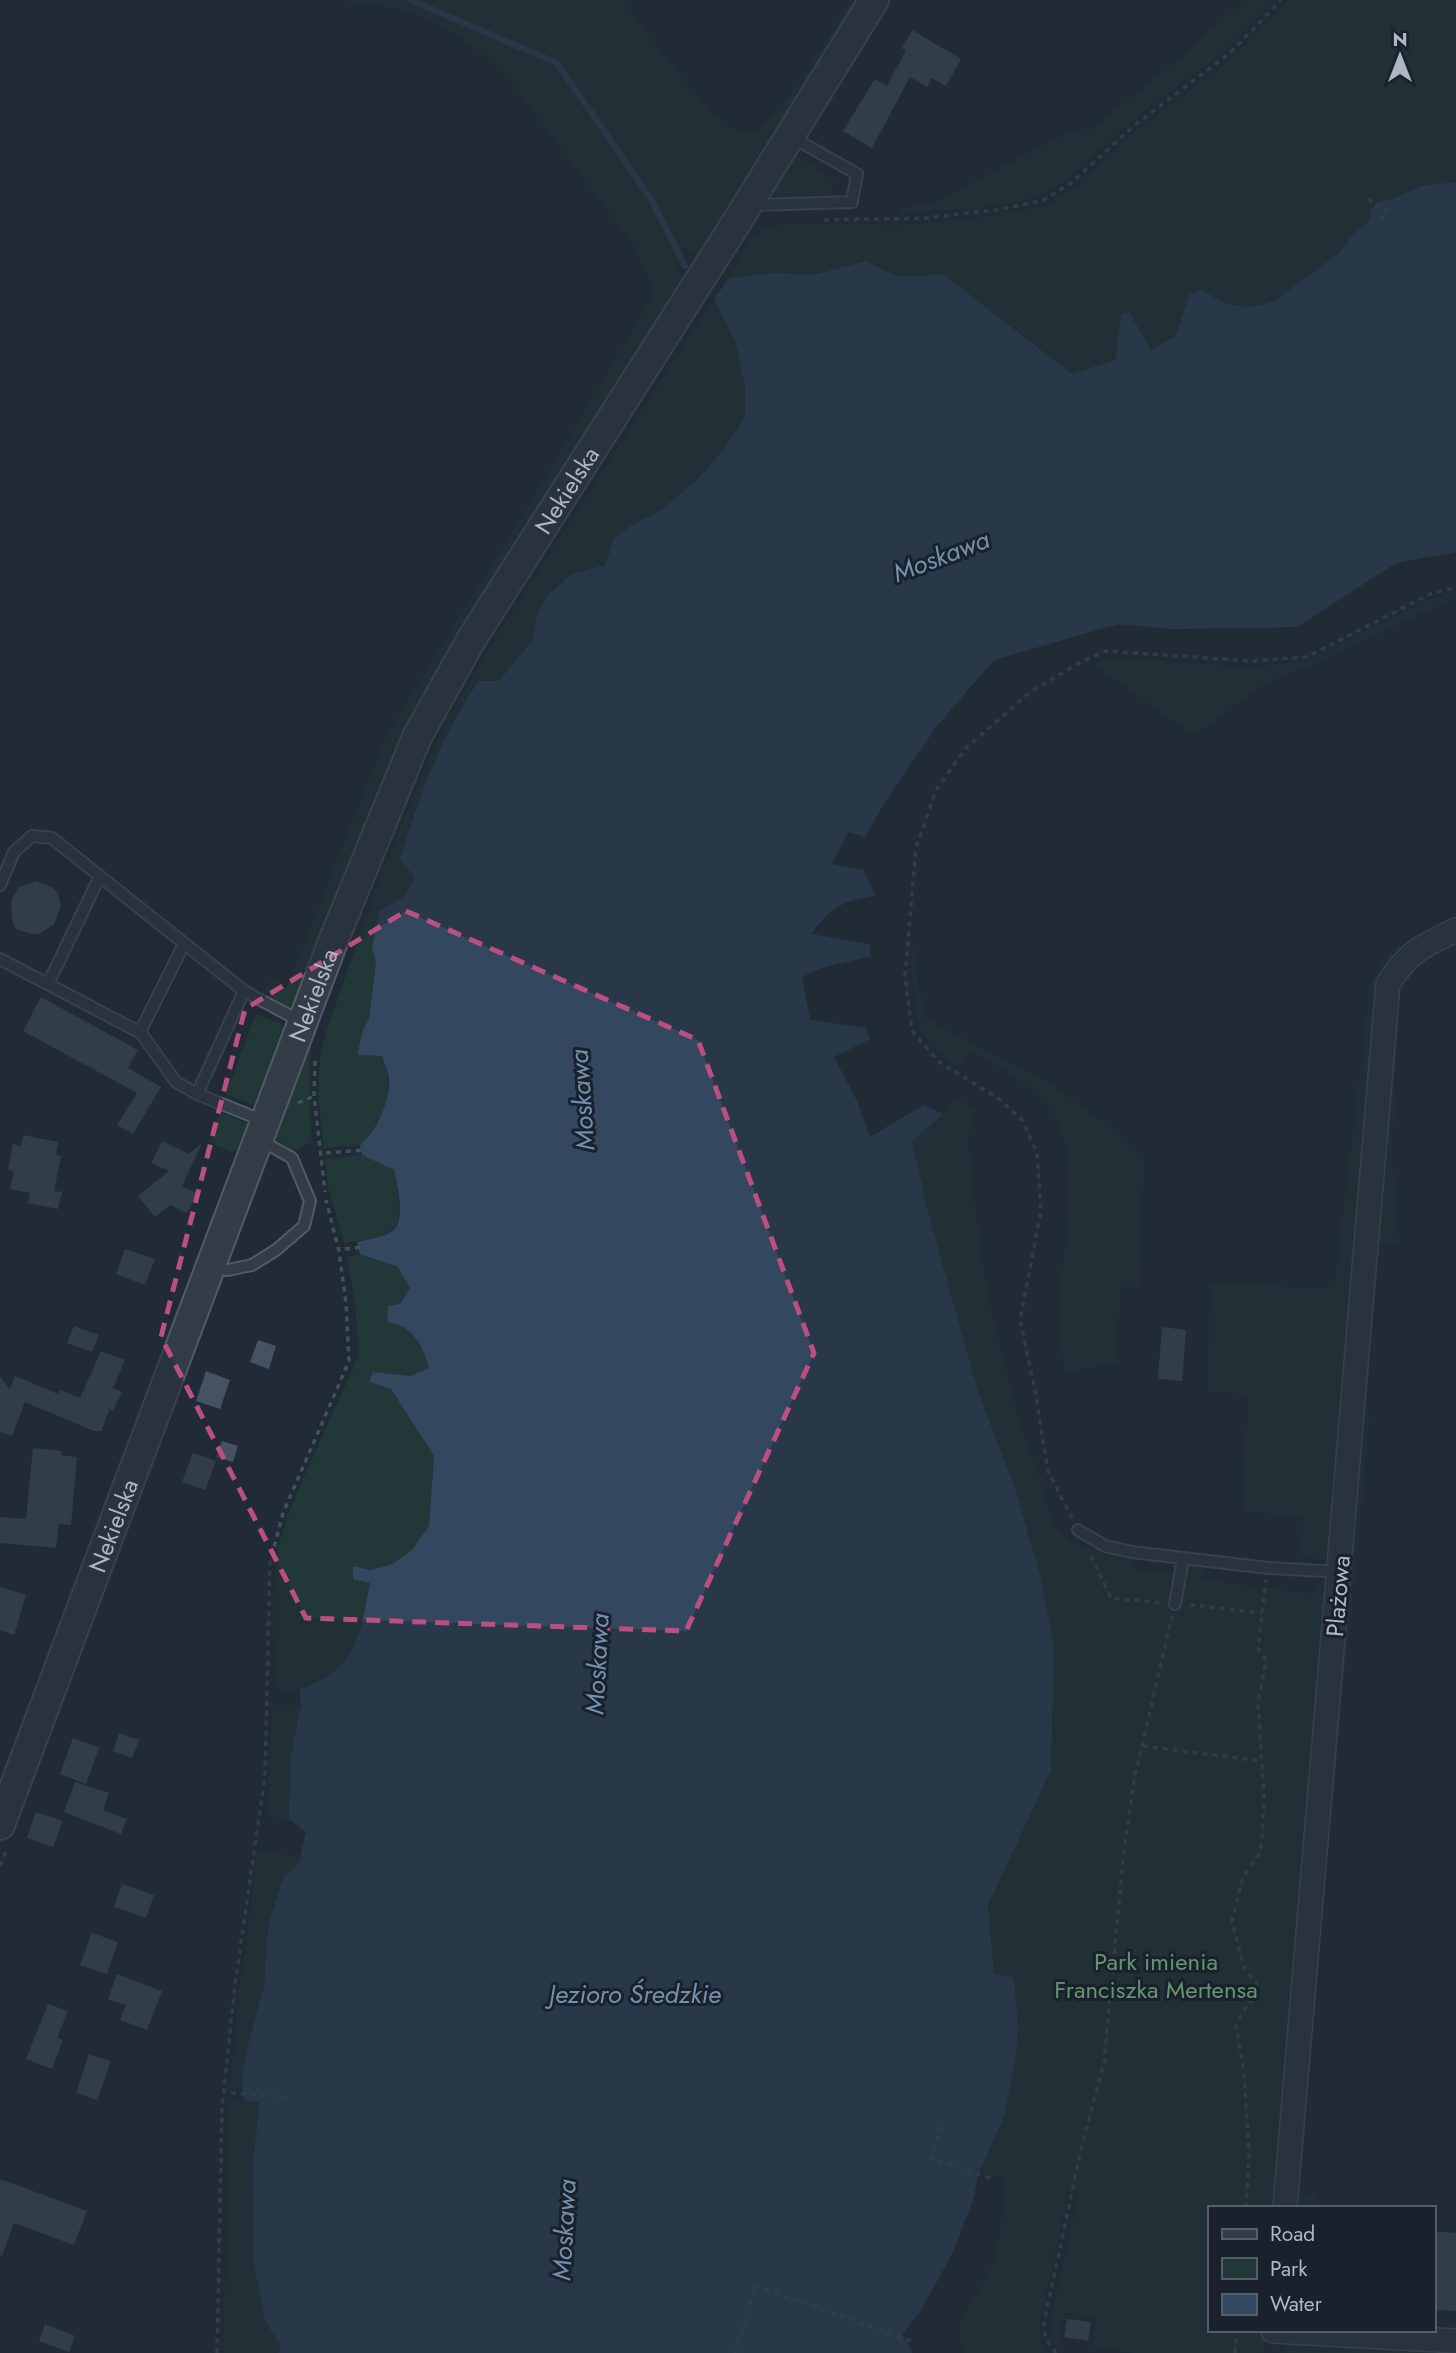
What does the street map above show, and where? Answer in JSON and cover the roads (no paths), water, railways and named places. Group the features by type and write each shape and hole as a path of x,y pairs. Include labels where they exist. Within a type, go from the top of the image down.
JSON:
{"street":[{"name":"Nekielska","path":"0,1825 361,870 417,737 471,640 874,0"},
{"name":"Plażowa","path":"1285,2206 1388,984 1399,966 1414,950 1456,930"},
{"path":"1272,2353 1273,2332"},
{"path":"1291,2332 1456,2341"}],"lane":[{"path":"742,212 852,202 856,174 790,136"},
{"path":"0,885 14,852 32,836 52,838 244,991 303,1023"},
{"path":"48,984 100,876"},
{"path":"140,1032 184,944"},
{"path":"0,959 140,1032 176,1082 263,1131 292,1158 310,1201 304,1226 276,1250 252,1265 228,1270 211,1269"},
{"path":"197,1094 244,991"},
{"path":"1078,1530 1105,1545 1132,1552 1268,1568 1340,1572"},
{"path":"1175,1604 1183,1559"}],"water":[{"name":"Jezioro Średzkie","path":"1456,182 1456,552 1396,563 1297,627 1172,629 1118,624 994,660 936,727 883,805 865,837 849,832 831,864 864,870 875,896 854,900 831,911 811,934 869,944 871,956 821,968 802,977 810,1020 866,1028 870,1039 834,1057 857,1101 870,1137 924,1105 943,1114 912,1141 928,1212 978,1392 1014,1486 1039,1571 1054,1646 1051,1770 988,1905 994,1974 1014,1977 1018,2029 1015,2063 1004,2116 978,2174 974,2197 952,2254 920,2312 902,2335 912,2353 279,2353 281,2346 265,2321 254,2264 253,2160 260,2102 245,2100 241,2080 264,1987 268,1926 284,1876 299,1863 306,1832 289,1819 291,1756 301,1705 300,1689 334,1672 353,1649 363,1620 370,1583 353,1579 353,1566 370,1570 392,1564 412,1550 429,1526 434,1456 391,1389 369,1382 373,1372 411,1376 429,1368 423,1352 410,1332 387,1322 388,1306 400,1304 410,1288 398,1267 360,1254 357,1242 382,1236 395,1229 400,1204 394,1170 362,1155 360,1145 372,1132 381,1114 388,1095 388,1073 382,1056 357,1055 363,1030 369,1019 376,961 372,949 379,911 405,896 415,877 400,860 423,790 442,745 479,681 499,681 533,640 537,616 546,597 572,574 605,565 615,537 663,509 699,478 745,418 745,386 735,341 714,299 729,278 773,273 814,275 867,261 895,275 943,274 1072,374 1116,360 1121,314 1129,312 1151,350 1176,336 1189,295 1202,290 1224,303 1247,308 1273,302 1338,254 1353,235 1371,219 1370,211 1378,202 1422,186"}],"waterway":[{"path":"410,0 557,63 651,199 685,266"}],"water label":[{"name":"Moskawa","path":"941,556"},
{"name":"Moskawa","path":"582,1100"},
{"name":"Moskawa","path":"597,1664"},
{"name":"Moskawa","path":"564,2230"}],"park label":[{"name":"Park imienia Franciszka Mertensa","path":"1156,1975"}]}
